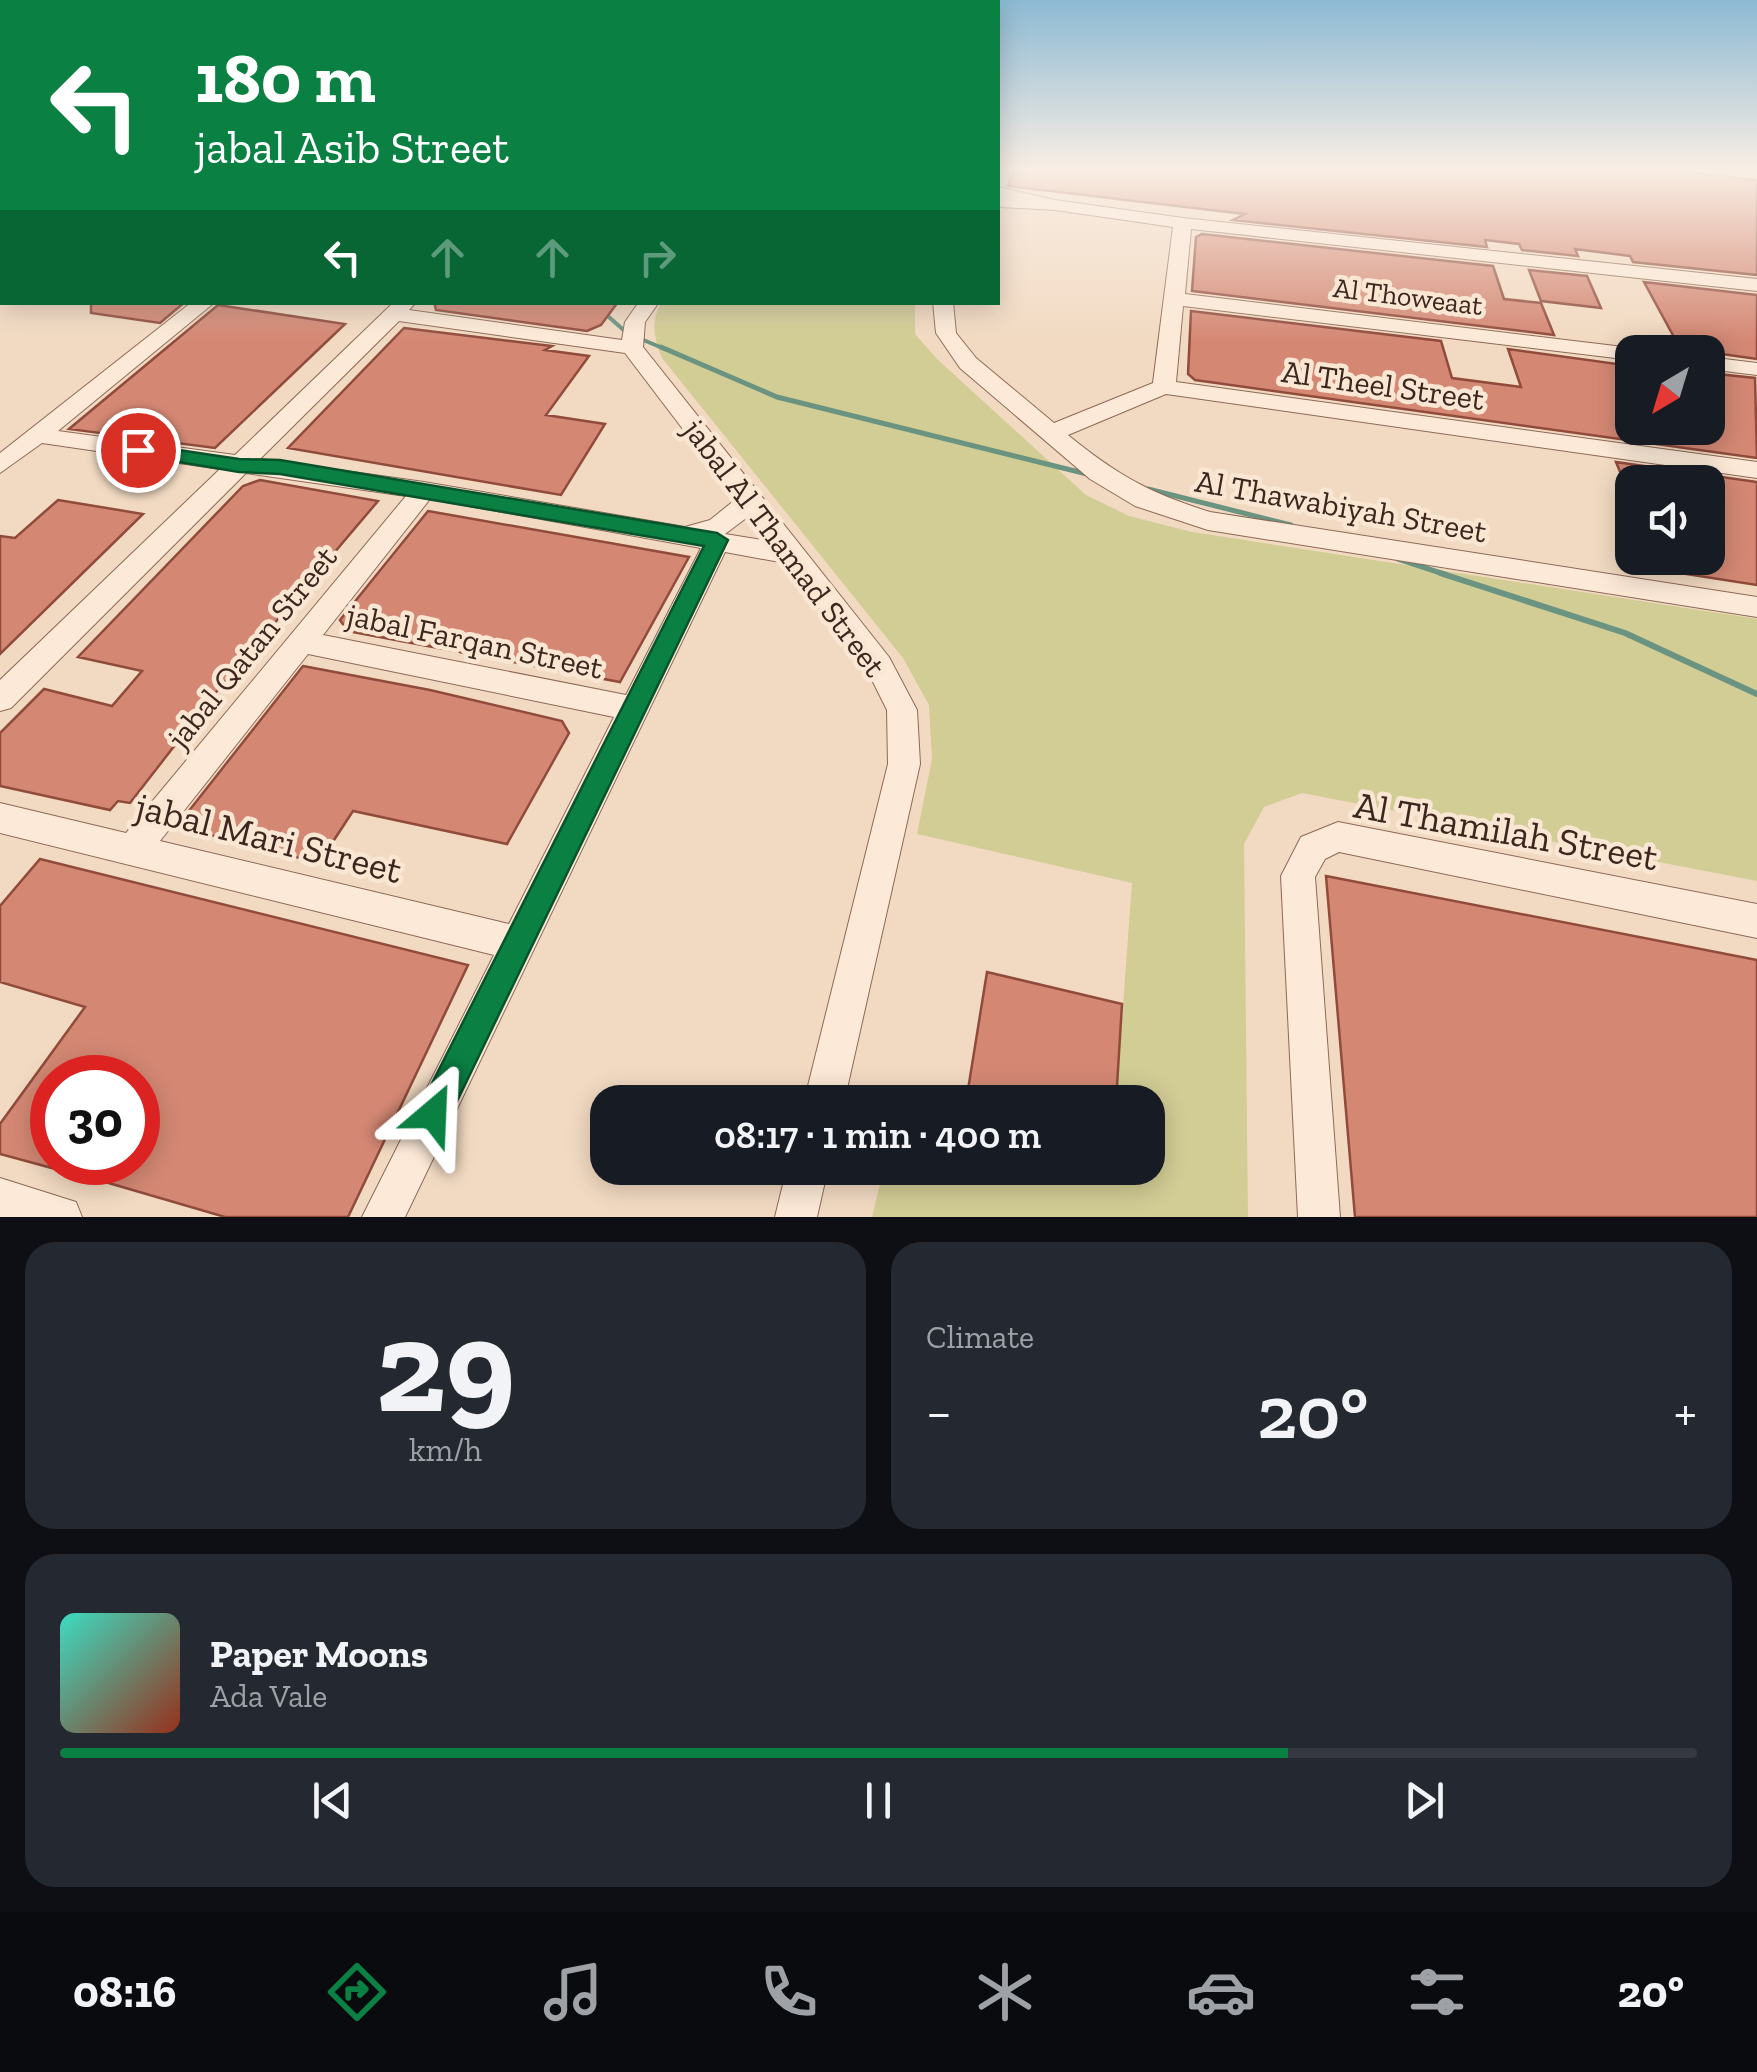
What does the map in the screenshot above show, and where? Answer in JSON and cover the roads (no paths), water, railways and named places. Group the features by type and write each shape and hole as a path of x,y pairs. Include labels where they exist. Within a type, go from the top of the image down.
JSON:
{"street":[{"path":"1054,432 1164,387 1183,227"},
{"path":"1227,227 1757,285"},
{"name":"Al Thoweaat","path":"1176,299 1615,352"},
{"path":"0,465 201,305"},
{"path":"0,698 400,308 632,348 636,322 647,305"},
{"name":"Al Thawabiyah Street","path":"943,305 946,333 968,364 1099,473 1144,500 1208,521 1757,606"},
{"name":"jabal Al Thamad Street","path":"632,348 879,665 902,710 904,764 828,1085"},
{"path":"1725,365 1757,368"},
{"name":"Al Theel Street","path":"1164,387 1757,470"},
{"path":"37,435 239,465 280,467 794,554"},
{"name":"jabal Qatan Street","path":"134,848 424,490"},
{"path":"681,534 707,532 734,519 750,499"},
{"path":"382,1217 717,540"},
{"name":"jabal Farqan Street","path":"304,642 633,709"},
{"name":"jabal Mari Street","path":"0,818 518,943"},
{"name":"Al Thamilah Street","path":"1320,1217 1298,876 1314,848 1338,837 1757,922"},
{"path":"796,1217 804,1185"},
{"path":"0,1199 61,1217"}],"waterway":[{"path":"601,310 627,333 667,350"},
{"path":"661,347 777,397 1087,474"},
{"path":"1148,489 1291,525"},
{"path":"1398,559 1447,575"},
{"path":"1440,573 1625,633 1757,694"}]}
